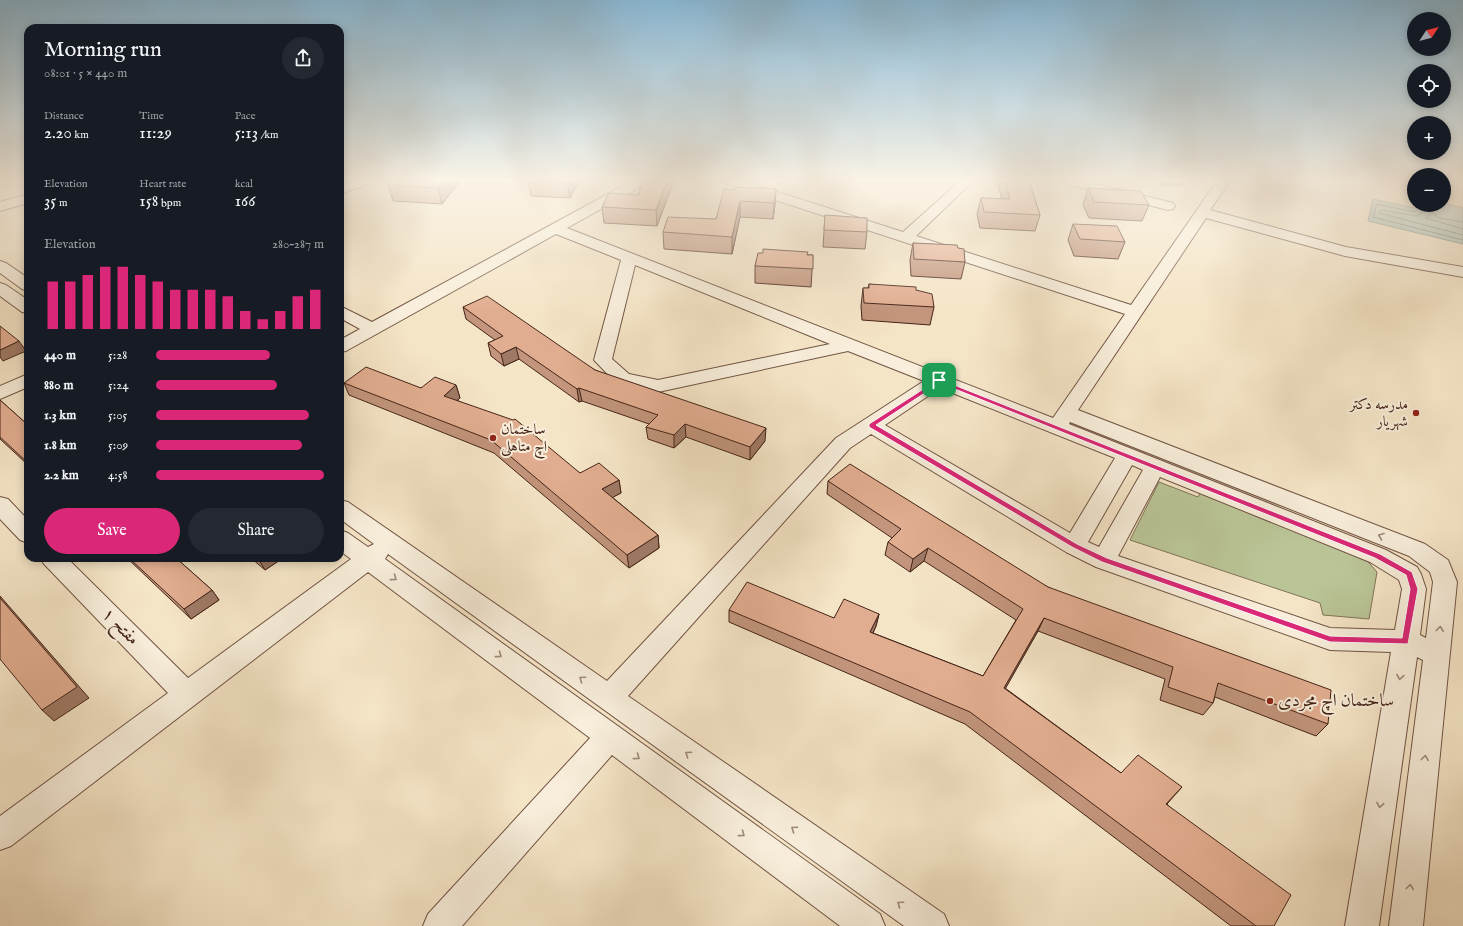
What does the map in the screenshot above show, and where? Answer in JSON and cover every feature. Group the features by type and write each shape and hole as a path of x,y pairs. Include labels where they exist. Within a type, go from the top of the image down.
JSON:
{"street":[{"path":"344,345 562,224"},
{"path":"876,224 909,234"},
{"path":"880,224 1137,307"},
{"path":"909,234 920,224"},
{"path":"1061,420 1193,224"},
{"path":"1246,224 1345,251 1463,272"},
{"path":"555,228 939,380 1061,420 1417,550 1440,567 1445,582 1406,926"},
{"path":"629,258 603,360 623,379 658,386 849,345"},
{"path":"0,266 24,283"},
{"path":"0,288 24,305"},
{"path":"344,314 372,330"},
{"path":"609,698 843,443 939,380"},
{"path":"0,393 24,382"},
{"path":"1061,420 1128,455 1155,467 1378,556 1409,574 1414,589 1362,926"},
{"path":"871,425 1074,546 1104,560 1330,639 1406,641 1437,654"},
{"path":"1074,546 1128,455"},
{"path":"1104,560 1155,467"},
{"path":"0,505 24,530"},
{"path":"344,513 379,552 610,737 868,926"},
{"path":"344,540 379,552 609,698 932,926"},
{"path":"0,835 379,552"},
{"name":"مفتح ۱","path":"56,562 187,695"},
{"path":"1409,574 1440,567"},
{"path":"440,926 610,737"}],"green space":[{"path":"1159,482 1198,497 1201,491 1363,556 1377,572 1369,619 1323,615 1320,603 1130,540"}],"water":[{"path":"1381,224 1463,224 1463,244"}],"building":[{"path":"666,224 735,224 732,237 663,232"},
{"path":"824,224 867,224 867,232 824,230"},
{"path":"1073,224 1117,226 1125,242 1080,239"},
{"path":"913,243 957,245 958,248 964,249 965,262 914,259"},
{"path":"763,249 808,252 807,255 813,255 813,269 755,266 758,253 763,253"},
{"path":"869,284 916,287 916,290 932,294 934,307 864,303 863,288 869,288"},
{"path":"487,296 595,370 766,428 750,447 685,424 674,435 646,427 658,415 579,388 577,389 516,347 501,354 488,343 503,336 463,307"},
{"path":"0,326 19,341 0,350"},
{"path":"366,367 421,388 435,377 456,385 444,396 513,420 515,419 580,473 599,463 619,480 602,489 658,535 627,555 491,440 344,383"},
{"path":"0,400 24,421 24,459 0,437"},
{"name":"ساختمان اچ مجردی","path":"850,464 1048,587 1331,690 1328,724 1218,683 1213,703 1168,687 1173,667 1044,618 1004,688 1121,773 1138,755 1182,787 1166,804 1291,895 1274,926 1256,926 970,712 729,610 747,582 834,618 844,599 879,614 870,632 983,676 1023,609 928,548 913,559 888,542 901,529 828,481"},
{"path":"133,562 180,562 212,590 184,609"},
{"path":"0,598 77,687 42,710 0,659"}],"place":[{"name":"مدرسه دکتر شهریار","path":"1416,413"},
{"name":"ساختمان اچ متاهلی","path":"493,438"},
{"name":"ساختمان اچ مجردی","path":"1270,701"}],"route":[{"path":"939,380 1378,556 1409,574 1414,589 1406,641 1330,639 1104,560 1074,546 871,425 939,380"}]}
